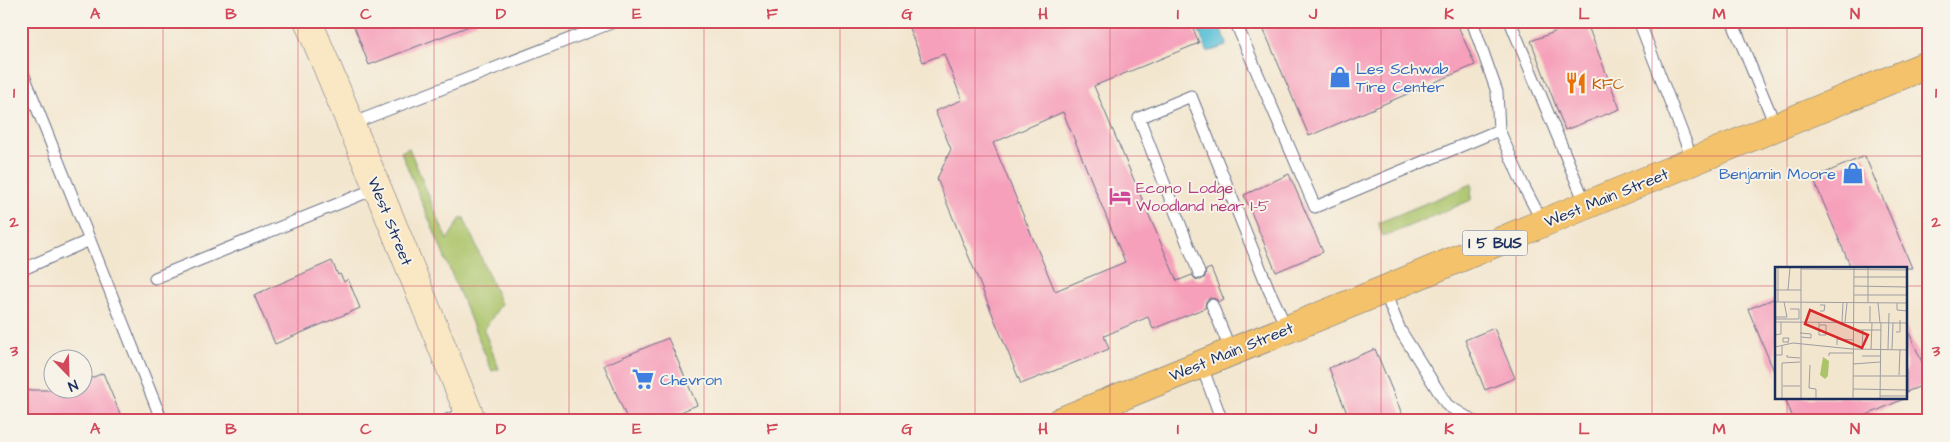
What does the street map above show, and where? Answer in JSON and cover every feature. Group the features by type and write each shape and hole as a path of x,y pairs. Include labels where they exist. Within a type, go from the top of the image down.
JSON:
{"main road":[{"name":"West Street","path":"308,21 377,188 462,418"},
{"name":"West Main Street","path":"1061,421 1384,290 1929,64"}],"lane":[{"path":"351,124 616,21"},
{"path":"1235,21 1315,207 1499,130"},
{"path":"1472,21 1497,92 1499,130 1523,185 1543,223"},
{"path":"1510,21 1586,205"},
{"path":"1639,21 1693,161"},
{"path":"1732,21 1776,127"},
{"path":"21,68 162,421"},
{"path":"1199,273 1139,118 1191,96 1269,290 1287,329"},
{"path":"155,278 377,188"},
{"path":"21,270 90,240"},
{"path":"1384,290 1400,330 1447,405 1473,421"},
{"path":"1212,306 1230,351"},
{"path":"1201,363 1222,421"}],"green space":[{"path":"409,148 447,240 461,218 464,218 501,304 484,330 499,369 492,371 401,152"},
{"path":"1472,184 1471,200 1383,237 1378,223"}],"water":[{"path":"1195,21 1217,21 1227,43 1226,46 1207,51"}],"building":[{"path":"352,21 477,21 477,23 369,65"},
{"path":"906,21 1190,21 1199,43 1094,86 1177,281 1192,275 1195,279 1201,280 1205,277 1206,270 1211,268 1224,300 1219,302 1216,299 1210,298 1206,301 1205,308 1153,329 1148,317 1104,336 1109,349 1021,384 937,179 951,149 935,111 962,100 944,54 923,62","holes":["1063,112 1125,262 1055,291 993,143"]},
{"path":"1260,21 1456,21 1475,65 1309,136"},
{"path":"1586,21 1620,109 1565,130 1531,41"},
{"path":"1865,156 1912,268 1851,267 1813,178"},
{"path":"1289,174 1323,252 1276,272 1244,195"},
{"path":"332,261 338,275 340,274 344,282 348,279 360,308 275,344 254,295"},
{"path":"1775,298 1775,374 1748,309"},
{"path":"1494,328 1515,378 1485,390 1465,340"},
{"path":"1908,331 1929,378 1929,383 1908,391"},
{"path":"668,338 697,405 660,421 628,421 604,365"},
{"path":"1375,349 1405,421 1350,421 1329,368"},
{"path":"103,373 123,421 21,421 21,394 31,390 42,390 42,400 92,400 92,378"},
{"path":"1786,400 1901,400 1853,421 1794,421"}],"place":[{"name":"Les Schwab Tire Center","path":"1340,77"},
{"name":"KFC","path":"1576,83"},
{"name":"Benjamin Moore","path":"1853,173"},
{"name":"Econo Lodge Woodland near I-5","path":"1120,196"},
{"name":"Chevron","path":"643,379"}]}
